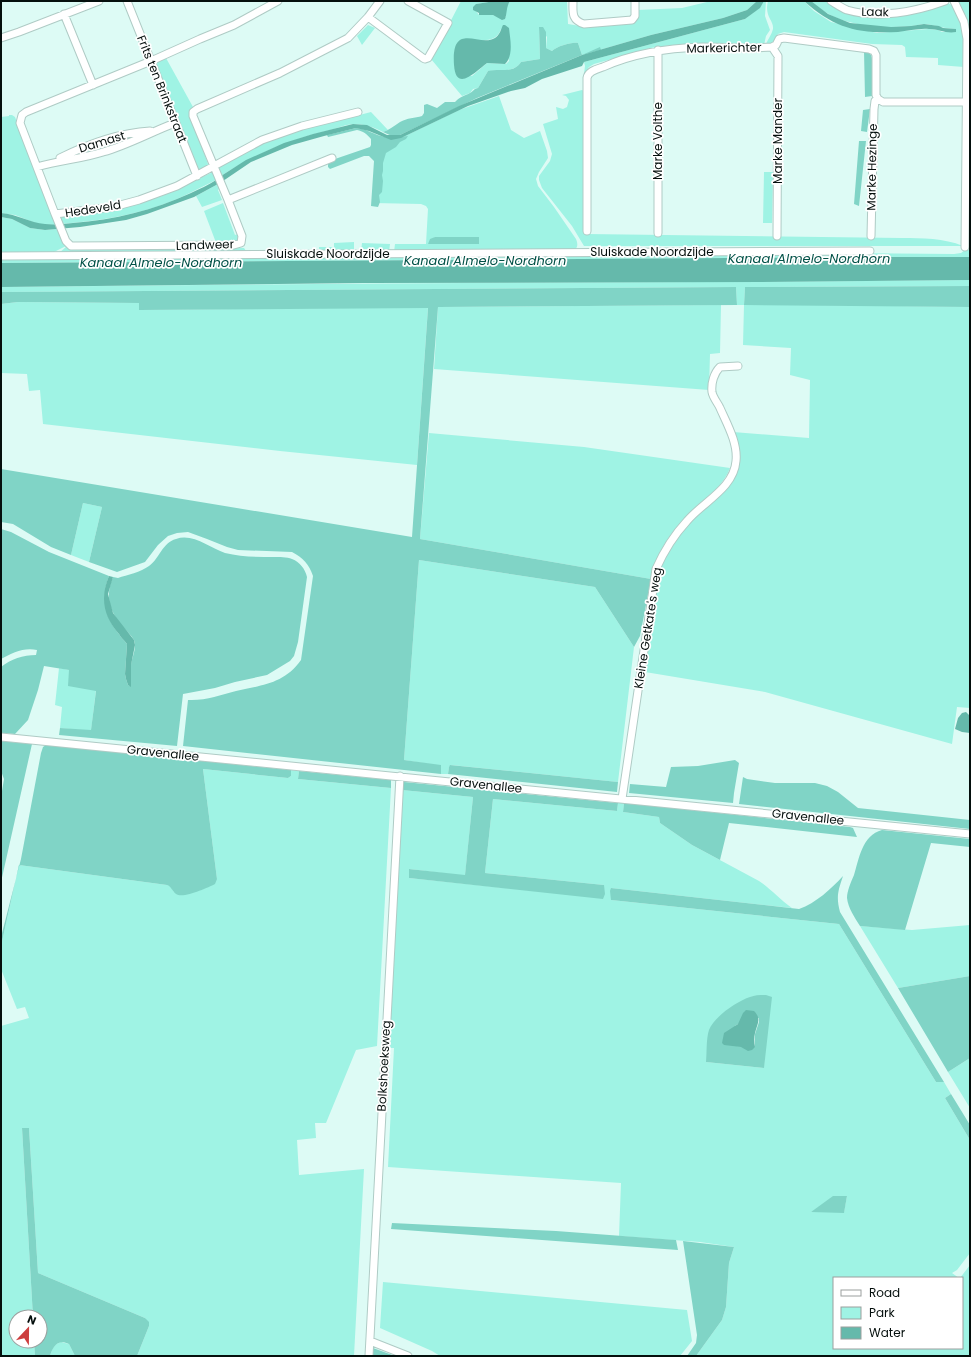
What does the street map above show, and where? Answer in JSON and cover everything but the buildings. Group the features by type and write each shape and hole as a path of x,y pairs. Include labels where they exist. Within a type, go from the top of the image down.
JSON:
{"street":[{"path":"1,38 99,1"},
{"name":"Frits ten Brinkstraat","path":"126,1 197,176"},
{"name":"Hedeveld","path":"278,1 234,25 22,115 20,123 57,218 113,207 139,200 177,186 262,140 302,126 358,112"},
{"path":"380,1 368,17 425,59 428,58 448,23 408,1"},
{"path":"573,1 575,19 577,22 584,24 632,20 635,16 635,1"},
{"name":"Laak","path":"831,1 846,10 867,14 912,10 945,1"},
{"path":"954,1 964,22 967,39 968,103 965,248"},
{"path":"64,14 93,85"},
{"name":"Frits ten Brinkstraat","path":"228,200 193,116 193,112 280,73 348,38 368,17"},
{"name":"Markerichter","path":"587,230 588,75 591,72 613,62 658,50 701,47 772,47 776,45 779,39 784,38 869,49 874,51 876,55 876,94 878,99"},
{"name":"Marke Mander","path":"772,47 778,56 777,236"},
{"name":"Marke Volthe","path":"658,50 658,233"},
{"path":"878,99 882,102 968,103"},
{"name":"Marke Hezinge","path":"871,236 874,109 875,102 878,99"},
{"name":"Damast","path":"37,167 53,162 81,158 104,152 137,140 175,123"},
{"name":"Damast","path":"53,162 79,148 100,141 135,132 155,131"},
{"path":"228,200 332,158"},
{"name":"Landweer","path":"57,218 63,235 68,244 73,247 234,245 241,243 242,236 228,200"},
{"name":"Sluiskade Noordzijde","path":"1,256 870,251"},
{"name":"Kleine Getkate's weg","path":"622,798 656,569 674,536 688,519 723,488 732,472 736,461 736,449 712,392 712,384 714,375 720,367 738,366"},
{"name":"Gravenallee","path":"1,737 970,834"},
{"name":"Bolkshoeksweg","path":"369,1356 400,776"},
{"path":"370,1341 408,1356"}],"green space":[{"path":"461,1 495,1 476,4 476,11 479,15 506,17 506,7 510,1 567,1 568,24 580,26 629,24 632,22 638,10 682,8 711,1 757,1 747,10 723,18 651,35 582,55 578,43 565,45 552,51 546,48 547,37 539,28 540,59 521,62 518,66 510,69 488,71 478,88 473,89 470,93 462,96 431,59","holes":["503,28 509,61 506,64 487,63 472,76 456,73 454,54 457,45 464,39 491,39 499,34"]},
{"path":"764,1 766,1 765,16 770,30 766,36 764,45 663,46 594,64 589,67 584,74 584,62 745,19 759,8"},
{"path":"768,1 804,1 814,11 831,22 877,33 928,29 942,32 956,32 956,29 925,24 884,27 858,24 832,16 811,1 825,1 844,12 903,15 923,12 947,3 953,6 961,21 964,41 964,67 938,65 938,58 906,57 905,47 902,45 872,44 784,32 778,34 773,43 766,44 773,29 767,11"},
{"path":"959,1 970,1 970,33 966,16 959,4"},
{"path":"368,25 375,28 362,45 357,36"},
{"path":"166,58 193,107 189,111 208,164 208,166 197,170 156,65 158,62"},
{"path":"582,90 584,91 583,228 586,234 917,238 941,240 963,246 584,246 572,226 542,188 539,180 539,176 550,161 552,154 543,124 558,119 556,107 563,109 567,107 569,100 566,96 562,95"},
{"path":"499,96 511,130 524,138 540,131 548,158 536,179 538,186 576,239 577,245 574,251 394,252 395,244 426,244 428,209 426,206 421,204 374,203 381,155 401,138 459,110","holes":["435,237 479,237 479,244 428,244"]},
{"path":"371,112 388,130 383,132 369,126 358,124 345,125 274,148 260,154 221,176 218,168 222,165 271,140 298,130"},
{"path":"9,115 15,117 56,225 38,224 15,215 1,213 1,117"},
{"path":"213,172 216,180 154,208 115,217 61,224 59,217 125,207 162,196"},
{"path":"764,172 773,172 772,223 763,223"},
{"path":"218,184 220,188 218,190 222,200 202,207 196,196"},
{"path":"223,203 235,235 238,234 239,237 236,242 209,243 215,240 204,211"},
{"path":"1,217 12,219 30,228 45,230 57,229 66,246 52,253 1,254"},
{"path":"354,242 354,253 319,253 319,247 334,247 334,243"},
{"path":"362,243 390,244 389,252 361,252"},
{"path":"67,246 70,249 81,250 244,248 246,251 58,254"},
{"path":"965,250 970,250 970,257 1,263 1,258 839,253 954,254 961,253"},
{"path":"970,280 970,286 745,287 744,304 970,307 970,708 957,707 952,744 765,692 645,672 656,588 661,565 671,547 687,525 733,477 733,432 809,438 810,380 790,375 791,348 743,345 744,305 737,305 736,287 1,292 1,287"},
{"path":"18,302 139,303 139,310 428,307 417,465 43,424 40,390 29,391 27,374 1,373 1,304"},
{"path":"721,305 720,353 710,354 709,390 434,369 438,307"},
{"path":"429,433 584,447 730,468 720,485 688,514 674,531 657,559 651,579 420,539"},
{"path":"83,503 102,507 89,562 71,555"},
{"path":"419,560 595,587 634,647 618,782 451,765 449,767 448,774 441,774 441,766 404,760"},
{"path":"59,668 69,670 96,690 91,731 60,728 62,707 55,705"},
{"path":"203,769 288,778 291,776 291,770 299,771 298,779 391,788 377,1046 356,1050 326,1123 315,1123 316,1138 297,1140 299,1175 364,1169 354,1356 137,1356 149,1326 145,1318 38,1273 29,1128 22,1128 33,1309 8,1309 8,1349 35,1349 35,1356 1,1356 1,1026 29,1018 25,1007 17,1009 1,969 1,946 19,865 167,885 171,886 174,892 217,879"},
{"path":"402,790 473,797 465,876 410,869 409,878 545,892 604,885 485,873 493,799 617,811 618,803 624,803 623,812 659,817 660,823 692,845 759,881 792,908 611,888 611,900 839,924 936,1082 944,1082 951,1094 945,1098 970,1140 970,1253 957,1270 952,1273 958,1277 833,1277 833,1349 963,1349 963,1277 961,1277 970,1265 970,1356 696,1356 722,1320 726,1307 729,1263 734,1247 700,1242 619,1236 621,1183 388,1167 394,1048 388,1048","holes":["766,995 764,1068 706,1062 751,997","847,1196 844,1212 811,1212"]},
{"path":"970,925 970,976 898,988 860,926 912,930"},
{"path":"970,1058 970,1108 948,1072"},
{"path":"383,1282 687,1310 692,1341 680,1356 440,1356 380,1328"},
{"path":"61,1342 69,1344 75,1356 50,1356 54,1347"}],"shaded area":[{"path":"539,27 543,27 546,32 546,48 552,51 565,45 578,43 582,55 477,98 400,135 392,136 383,132 400,122 422,116 424,113 424,105 427,104 437,108 445,102 455,102 478,88 488,71 506,70 518,66 521,62 540,59"},
{"path":"600,47 601,50 582,55"},
{"path":"864,51 868,52 872,56 872,96 865,97"},
{"path":"870,109 867,132 861,131 863,110"},
{"path":"356,128 388,138 408,136 396,147 386,153 383,163 382,192 379,195 380,202 378,207 371,206 374,161 369,156 364,156 330,169 328,167 328,163 335,159 370,147 371,139 359,130 328,137 327,135"},
{"path":"859,141 866,141 859,206 854,204"},
{"path":"435,237 479,237 479,244 428,244 430,239"},
{"path":"970,286 970,307 744,305 745,287"},
{"path":"736,287 737,305 438,307 420,539 651,579 640,636 634,647 595,587 419,560 404,760 441,765 441,774 183,746 188,700 206,699 264,685 280,679 294,668 301,660 313,576 310,568 305,562 292,552 238,550 188,532 177,533 168,536 158,545 145,562 117,572 89,562 102,507 83,503 71,555 51,547 13,524 1,522 1,469 412,537 428,308 139,310 139,303 18,302 1,304 1,292"},
{"path":"1,529 11,532 49,552 109,576 105,591 105,606 110,621 127,644 125,674 128,685 130,686 130,668 135,643 111,608 109,590 113,577 118,578 146,568 153,563 167,544 176,539 195,539 225,553 250,556 285,557 295,560 300,564 307,577 298,642 294,656 290,661 267,675 215,688 183,694 177,746 59,735 60,728 91,730 96,691 68,686 69,670 44,666 28,720 15,734 1,733 1,667 17,658 36,655 37,650 23,650 1,659"},
{"path":"1,741 32,744 1,882 1,797 4,779 1,771"},
{"path":"46,745 291,770 291,776 288,778 203,769 217,879 215,884 207,888 184,895 179,895 167,885 19,865 41,753 43,747"},
{"path":"735,760 739,763 733,803 629,793 630,784 666,787 671,767 698,766"},
{"path":"450,765 618,782 617,792 448,774"},
{"path":"299,771 391,780 391,788 298,779"},
{"path":"743,777 747,779 775,783 815,783 827,786 838,792 858,808 970,820 970,829 739,804"},
{"path":"404,782 618,803 617,811 493,799 485,873 604,885 605,894 603,899 409,878 409,869 465,875 473,797 402,790"},
{"path":"624,803 850,827 853,828 857,837 729,823 720,860 692,845 660,823 659,817 623,812"},
{"path":"882,830 970,839 970,847 931,843 905,930 860,926 852,913 847,898 848,889 862,848 870,837"},
{"path":"843,876 838,894 840,912 944,1082 936,1082 839,924 611,900 610,891 611,888 799,909 823,895"},
{"path":"16,878 1,946 1,937"},
{"path":"970,976 970,1058 948,1072 898,988"},
{"path":"766,995 772,997 764,1068 706,1062 708,1034 716,1020 726,1010 745,999 752,996","holes":["759,1018 755,1034 755,1047 736,1046 735,1026"]},
{"path":"951,1094 970,1125 970,1140 945,1098"},
{"path":"22,1128 29,1128 38,1273 145,1318 149,1322 149,1326 137,1356 75,1356 69,1344 62,1342 54,1346 50,1356 35,1356 35,1349 48,1349 48,1309 33,1309"},
{"path":"833,1196 847,1196 844,1213 811,1212"},
{"path":"392,1223 556,1231 676,1240 678,1250 391,1229"},
{"path":"683,1241 734,1247 729,1263 726,1307 722,1320 696,1356 687,1356 696,1343 697,1335"},
{"path":"373,1348 395,1356 371,1356"}],"water":[{"path":"495,1 510,1 505,19 502,20 493,15 479,15 479,13 473,10 473,7 476,4"},
{"path":"757,1 764,1 760,8 745,19 584,62 582,66 542,79 525,88 511,91 468,106 401,138 391,140 369,131 356,128 292,145 251,162 223,181 221,176 246,160 284,143 353,124 367,125 387,135 400,135 459,106 582,55 651,35 723,18 747,10"},
{"path":"804,1 811,1 828,14 850,23 891,27 924,24 956,29 956,32 933,29 917,29 898,32 871,32 859,30 836,23 826,18"},
{"path":"503,25 509,28 511,42 510,56 505,64 487,63 468,78 459,78 456,74 454,65 454,51 457,43 462,39 468,38 489,40 495,38 499,34"},
{"path":"216,180 218,184 194,197 126,220 80,227 45,230 30,228 12,219 1,217 1,213 39,223 66,224 119,217 177,199"},
{"name":"Kanaal Almelo-Nordhorn","path":"970,257 970,280 363,283 1,287 1,263"},
{"path":"109,576 113,577 108,594 113,613 134,640 135,645 131,665 131,687 128,685 125,674 127,644 109,620 106,613 104,599 106,584"},
{"path":"966,712 970,716 970,733 955,729 958,718 962,713"},
{"path":"746,1010 754,1011 758,1017 754,1036 755,1047 748,1051 741,1047 724,1045 722,1043 724,1033 738,1024"}]}
